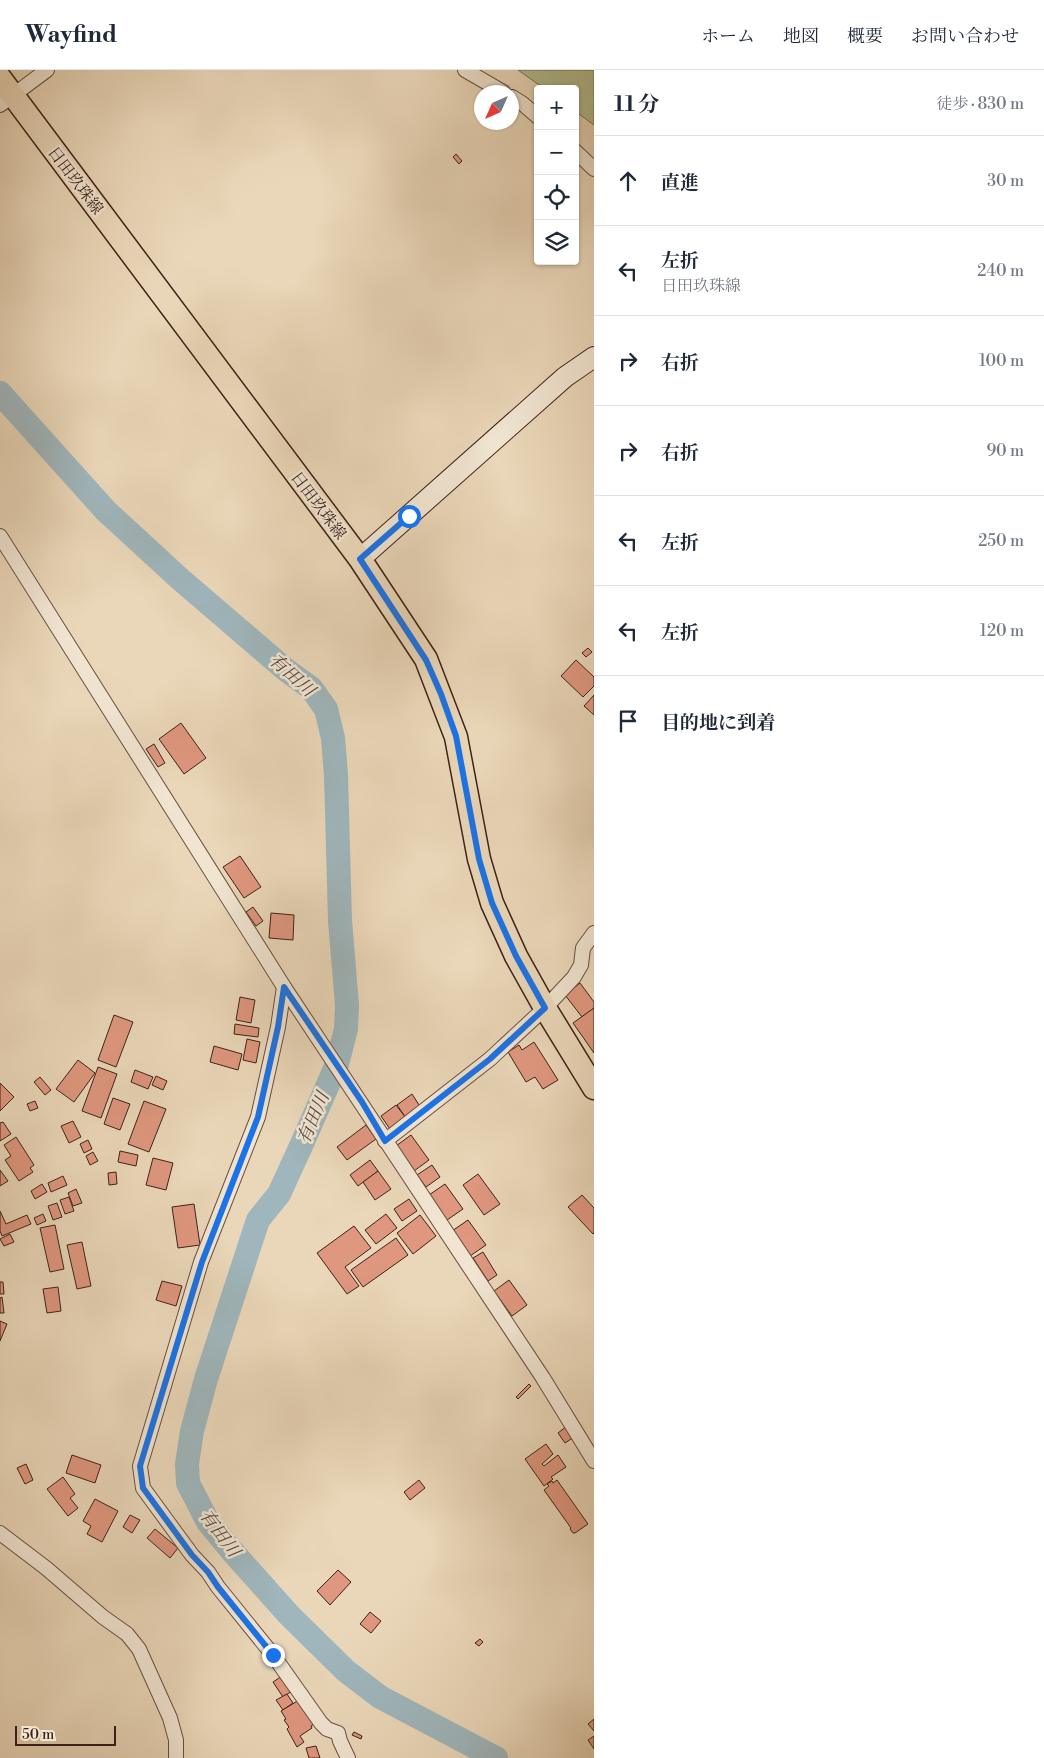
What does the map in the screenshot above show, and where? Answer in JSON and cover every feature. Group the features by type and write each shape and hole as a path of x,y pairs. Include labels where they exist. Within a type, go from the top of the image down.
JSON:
{"main road":[{"name":"日田玖珠線","path":"4,93 360,559 426,660 456,736 479,859 492,903 516,956 594,1088"}],"street":[{"path":"4,93 47,70"},
{"path":"465,70 491,85"},
{"path":"519,102 534,114"},
{"path":"579,155 594,169"},
{"path":"360,559 565,377 594,356"},
{"path":"0,536 288,992 543,1378 594,1461"},
{"path":"385,1141 490,1059 545,1008 574,976 581,965 584,948 594,933"},
{"path":"288,992 278,1027 258,1117 202,1262 140,1466 143,1488 192,1555 208,1572 273,1655 321,1723 338,1733 348,1758"},
{"path":"0,1532 46,1568 103,1617 127,1634 139,1649 170,1718 176,1740 176,1758"}],"green space":[{"path":"518,70 594,70 594,125 579,114 579,85 539,85"}],"building":[{"path":"456,154 462,161 459,164 453,157"},
{"path":"588,648 592,652 586,657 582,653"},
{"path":"576,660 594,677 594,686 583,697 561,676"},
{"path":"594,695 594,715 584,706"},
{"path":"181,723 206,758 184,774 159,739"},
{"path":"154,744 165,763 158,767 146,749"},
{"path":"240,856 261,887 244,898 223,867"},
{"path":"253,907 263,921 256,926 246,912"},
{"path":"271,913 294,915 293,940 269,938"},
{"path":"580,983 594,1002 594,1008 582,1017 565,995"},
{"path":"240,997 255,1000 251,1023 236,1020"},
{"path":"594,1008 594,1053 573,1023"},
{"path":"114,1015 133,1022 116,1067 98,1060"},
{"path":"235,1024 259,1028 258,1037 234,1034"},
{"path":"247,1039 260,1042 256,1063 243,1060"},
{"path":"534,1042 558,1080 543,1089 535,1077 526,1082 508,1052 519,1045 522,1050"},
{"path":"214,1046 242,1054 238,1070 210,1062"},
{"path":"78,1060 95,1073 74,1102 56,1089"},
{"path":"98,1067 117,1074 101,1118 82,1111"},
{"path":"135,1070 153,1077 148,1089 131,1082"},
{"path":"156,1076 167,1081 163,1090 152,1085"},
{"path":"40,1077 51,1090 45,1095 34,1082"},
{"path":"0,1083 14,1097 0,1111"},
{"path":"412,1094 421,1108 406,1118 397,1105"},
{"path":"113,1098 130,1104 120,1130 104,1124"},
{"path":"35,1101 38,1108 30,1111 27,1104"},
{"path":"144,1101 166,1109 149,1152 128,1144"},
{"path":"396,1105 406,1118 390,1129 381,1116"},
{"path":"73,1121 81,1137 69,1143 61,1126"},
{"path":"3,1122 11,1134 0,1141 0,1123"},
{"path":"366,1125 376,1139 347,1160 337,1147"},
{"path":"411,1135 429,1160 414,1171 396,1146"},
{"path":"16,1137 34,1165 30,1168 33,1172 19,1181 5,1160 11,1156 4,1145"},
{"path":"88,1140 92,1149 84,1153 80,1144"},
{"path":"120,1151 138,1155 136,1166 118,1162"},
{"path":"93,1152 98,1161 90,1165 86,1156"},
{"path":"153,1158 173,1163 166,1190 146,1185"},
{"path":"370,1160 378,1171 358,1186 350,1175"},
{"path":"432,1165 440,1177 426,1187 417,1175"},
{"path":"0,1170 8,1181 0,1186"},
{"path":"378,1171 391,1189 375,1200 363,1182"},
{"path":"116,1172 117,1184 109,1185 108,1173"},
{"path":"478,1174 500,1204 484,1215 463,1185"},
{"path":"63,1176 67,1185 51,1192 48,1183"},
{"path":"42,1184 47,1192 35,1199 31,1191"},
{"path":"445,1184 463,1209 447,1220 429,1195"},
{"path":"76,1189 82,1203 73,1206 68,1193"},
{"path":"582,1195 594,1208 593,1234 568,1207"},
{"path":"69,1197 74,1211 65,1214 60,1200"},
{"path":"409,1199 417,1211 402,1221 394,1209"},
{"path":"57,1203 62,1217 53,1220 48,1206"},
{"path":"194,1204 200,1245 178,1248 172,1207"},
{"path":"0,1211 6,1224 27,1215 31,1224 2,1236 0,1231"},
{"path":"43,1214 46,1221 37,1225 34,1218"},
{"path":"386,1214 397,1228 376,1244 365,1230"},
{"path":"420,1215 436,1236 413,1254 397,1233"},
{"path":"468,1220 486,1245 470,1256 452,1231"},
{"path":"55,1225 64,1269 50,1272 40,1228"},
{"path":"354,1226 371,1248 345,1267 359,1286 347,1294 317,1253"},
{"path":"10,1234 14,1242 4,1246 0,1239"},
{"path":"396,1238 408,1255 363,1287 351,1270"},
{"path":"82,1242 91,1286 77,1289 67,1245"},
{"path":"483,1252 497,1275 488,1281 473,1258"},
{"path":"509,1280 527,1305 512,1316 494,1291"},
{"path":"162,1281 182,1286 176,1306 156,1300"},
{"path":"0,1282 3,1282 4,1294 0,1294"},
{"path":"58,1287 61,1311 47,1313 43,1289"},
{"path":"2,1297 4,1313 0,1313 0,1298"},
{"path":"0,1321 7,1324 0,1341"},
{"path":"529,1384 531,1386 518,1399 516,1397"},
{"path":"567,1426 574,1437 565,1443 558,1433"},
{"path":"546,1444 553,1454 542,1464 544,1466 558,1455 566,1467 551,1477 553,1479 544,1486 525,1459"},
{"path":"72,1455 101,1465 95,1483 66,1473"},
{"path":"26,1464 33,1480 25,1484 17,1468"},
{"path":"63,1477 75,1494 70,1498 78,1508 68,1516 47,1489"},
{"path":"419,1480 425,1488 410,1500 404,1492"},
{"path":"557,1480 588,1524 575,1533 570,1529 544,1490 549,1486 547,1484"},
{"path":"95,1499 118,1511 102,1542 87,1534 91,1526 83,1521"},
{"path":"130,1515 140,1520 132,1533 123,1527"},
{"path":"155,1529 178,1548 170,1558 147,1538"},
{"path":"338,1570 351,1582 330,1605 317,1591"},
{"path":"370,1612 381,1621 371,1633 360,1624"},
{"path":"480,1639 483,1642 479,1646 475,1643"},
{"path":"282,1676 292,1691 283,1697 273,1682"},
{"path":"287,1694 293,1703 283,1710 276,1700"},
{"path":"299,1700 314,1724 311,1726 312,1728 300,1736 304,1742 297,1747 287,1729 289,1727 281,1711"},
{"path":"594,1719 594,1731 588,1724"},
{"path":"354,1732 362,1736 361,1739 352,1735"},
{"path":"594,1736 594,1749 588,1740"},
{"path":"316,1746 320,1758 309,1758 306,1748"}],"waterway":[{"name":"有田川","path":"0,393 106,511 180,579 286,670 311,688 326,709 333,738 336,775 340,921 347,1005 346,1029 337,1064 279,1194 258,1220 206,1379 192,1431 187,1464 188,1483 208,1522 231,1550 289,1615 346,1671 380,1697 496,1758"}],"route":[{"path":"273,1655 208,1572 192,1555 143,1488 140,1466 202,1262 258,1117 278,1027 284,987 362,1102 385,1141 490,1059 545,1008 516,956 492,903 479,859 456,736 441,694 426,660 360,559 409,516"}]}
